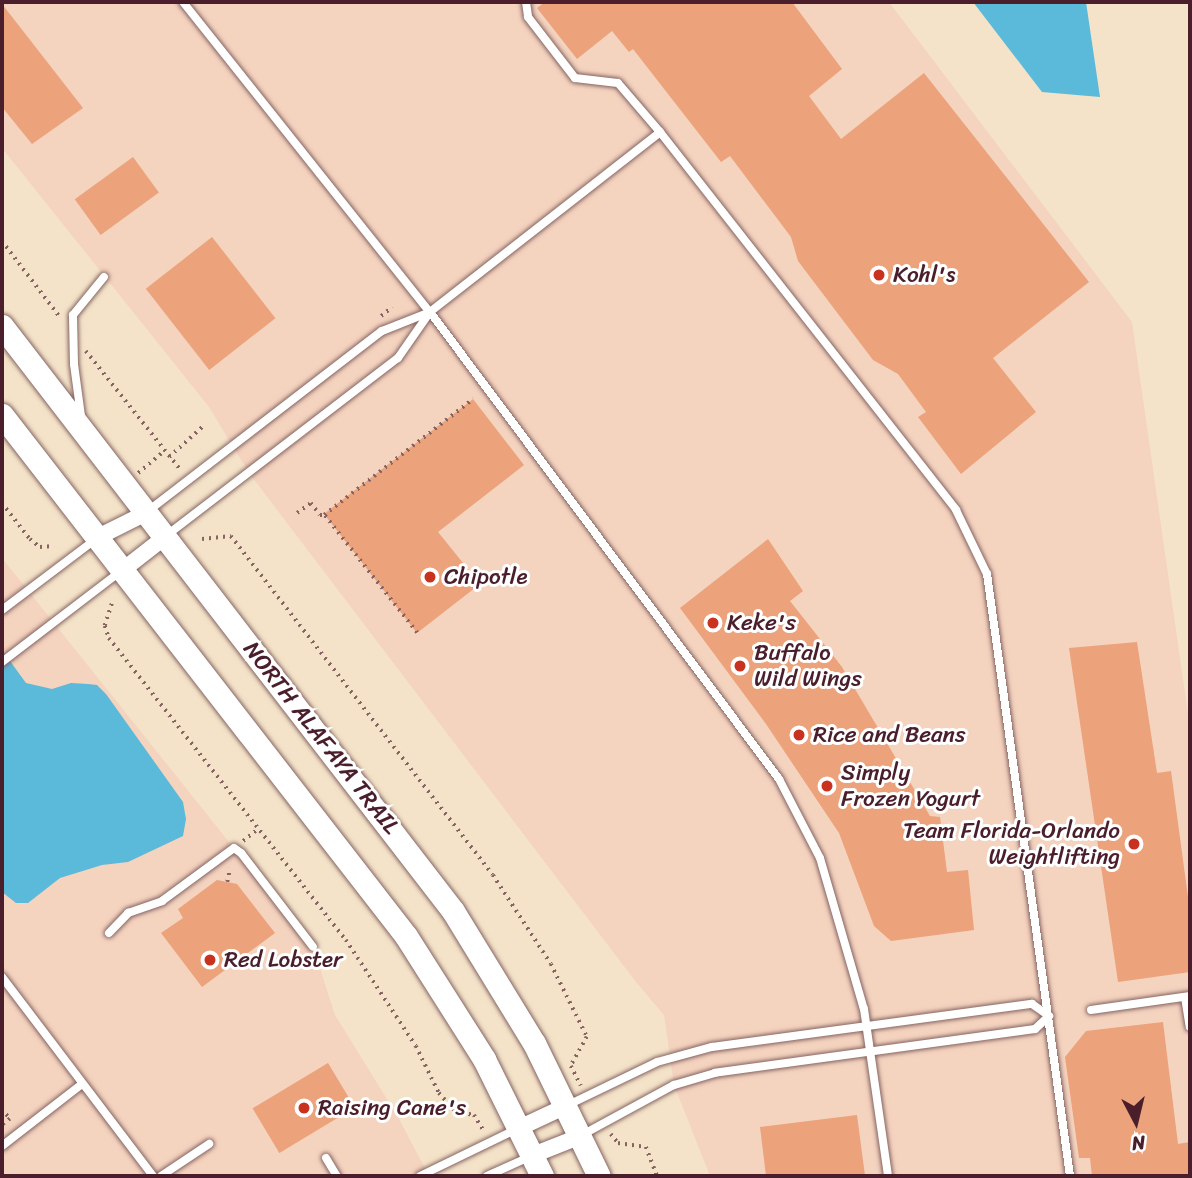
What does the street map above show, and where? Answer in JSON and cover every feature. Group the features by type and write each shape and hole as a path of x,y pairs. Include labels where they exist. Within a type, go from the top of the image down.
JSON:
{"main road":[{"name":"NORTH ALAFAYA TRAIL","path":"2,326 453,911 576,1101 581,1136 599,1176"},
{"path":"2,415 406,936 484,1059 542,1176"}],"street":[{"path":"98,537 146,513"},
{"path":"124,569 165,537"},
{"path":"519,1128 576,1101"},
{"path":"533,1155 581,1136"}],"lane":[{"path":"183,2 430,312 779,779 820,858 864,1009 888,1176"},
{"path":"526,2 527,17 575,78 618,83 660,132 956,510 987,575 1070,1176"},
{"path":"146,513 382,331 430,312 660,132"},
{"path":"82,429 74,364 74,315 104,277"},
{"path":"165,537 398,358 430,312"},
{"path":"2,610 98,537"},
{"path":"2,662 124,569"},
{"path":"109,933 128,913 162,901 234,848 241,853 313,947"},
{"path":"2,976 153,1176"},
{"path":"1091,1010 1188,996 1190,1027"},
{"path":"576,1101 657,1062 712,1047 1032,1004 1049,1016"},
{"path":"581,1136 674,1085 715,1073 1035,1029 1049,1016"},
{"path":"2,1146 82,1084"},
{"path":"419,1176 519,1128"},
{"path":"161,1176 209,1144"},
{"path":"487,1176 533,1155"},
{"path":"326,1158 337,1176"}],"path":[{"path":"2,241 179,471 189,463"},
{"path":"371,324 392,307"},
{"path":"297,513 311,503 320,515 324,514 473,399"},
{"path":"169,457 202,427"},
{"path":"136,474 164,451"},
{"path":"2,503 40,547 54,546"},
{"path":"324,514 417,633"},
{"path":"202,539 231,536 493,875 551,964 587,1037 571,1066 576,1101"},
{"path":"112,604 105,626 109,638 346,940 416,1046 439,1093 454,1111 474,1115 490,1142"},
{"path":"2,1109 10,1119 2,1125"},
{"path":"603,1123 618,1143 646,1147 657,1176"}],"shaded area":[{"path":"2,2 889,2 1132,322 1190,728 1190,1176 710,1176 674,1085 664,1015 636,982 249,473 209,407 2,148"},
{"path":"2,558 313,947 335,1015 398,1117 429,1176 2,1176"}],"water":[{"path":"973,2 1086,2 1100,97 1042,92"},
{"path":"2,650 26,683 52,689 71,683 97,685 106,694 183,802 186,819 183,836 128,862 102,865 60,878 28,903 16,903 2,892"}],"building":[{"path":"545,2 792,2 842,69 809,96 841,139 924,73 1089,282 993,358 1036,412 961,474 918,417 926,412 898,374 873,360 798,261 791,237 730,156 721,162 633,49 629,52 612,31 577,59 537,8"},
{"path":"2,4 83,108 32,144 2,107"},
{"path":"133,157 159,193 101,235 75,199"},
{"path":"212,237 275,318 209,370 146,289"},
{"path":"473,399 524,465 438,532 480,584 417,633 324,514"},
{"path":"768,539 803,591 790,601 842,667 930,816 940,817 947,872 968,870 974,930 891,941 874,926 839,833 766,724 680,608"},
{"path":"1137,642 1157,773 1171,771 1190,912 1190,972 1118,982 1069,648"},
{"name":"Red Lobster","path":"217,880 237,884 275,933 202,987 161,933 183,918 178,909"},
{"path":"1163,1022 1178,1144 1190,1142 1190,1176 1092,1176 1090,1158 1079,1158 1065,1057 1086,1031"},
{"name":"Raising Cane's","path":"328,1063 355,1108 279,1153 253,1108"},
{"path":"857,1115 865,1176 766,1176 760,1127"}],"place":[{"name":"Kohl's","path":"879,275"},
{"name":"Chipotle","path":"430,577"},
{"name":"Keke's","path":"713,623"},
{"name":"Buffalo Wild Wings","path":"740,666"},
{"name":"Rice and Beans","path":"799,735"},
{"name":"Simply Frozen Yogurt","path":"827,786"},
{"name":"Team Florida-Orlando Weightlifting","path":"1134,844"},
{"name":"Red Lobster","path":"210,960"},
{"name":"Raising Cane's","path":"304,1108"}]}
